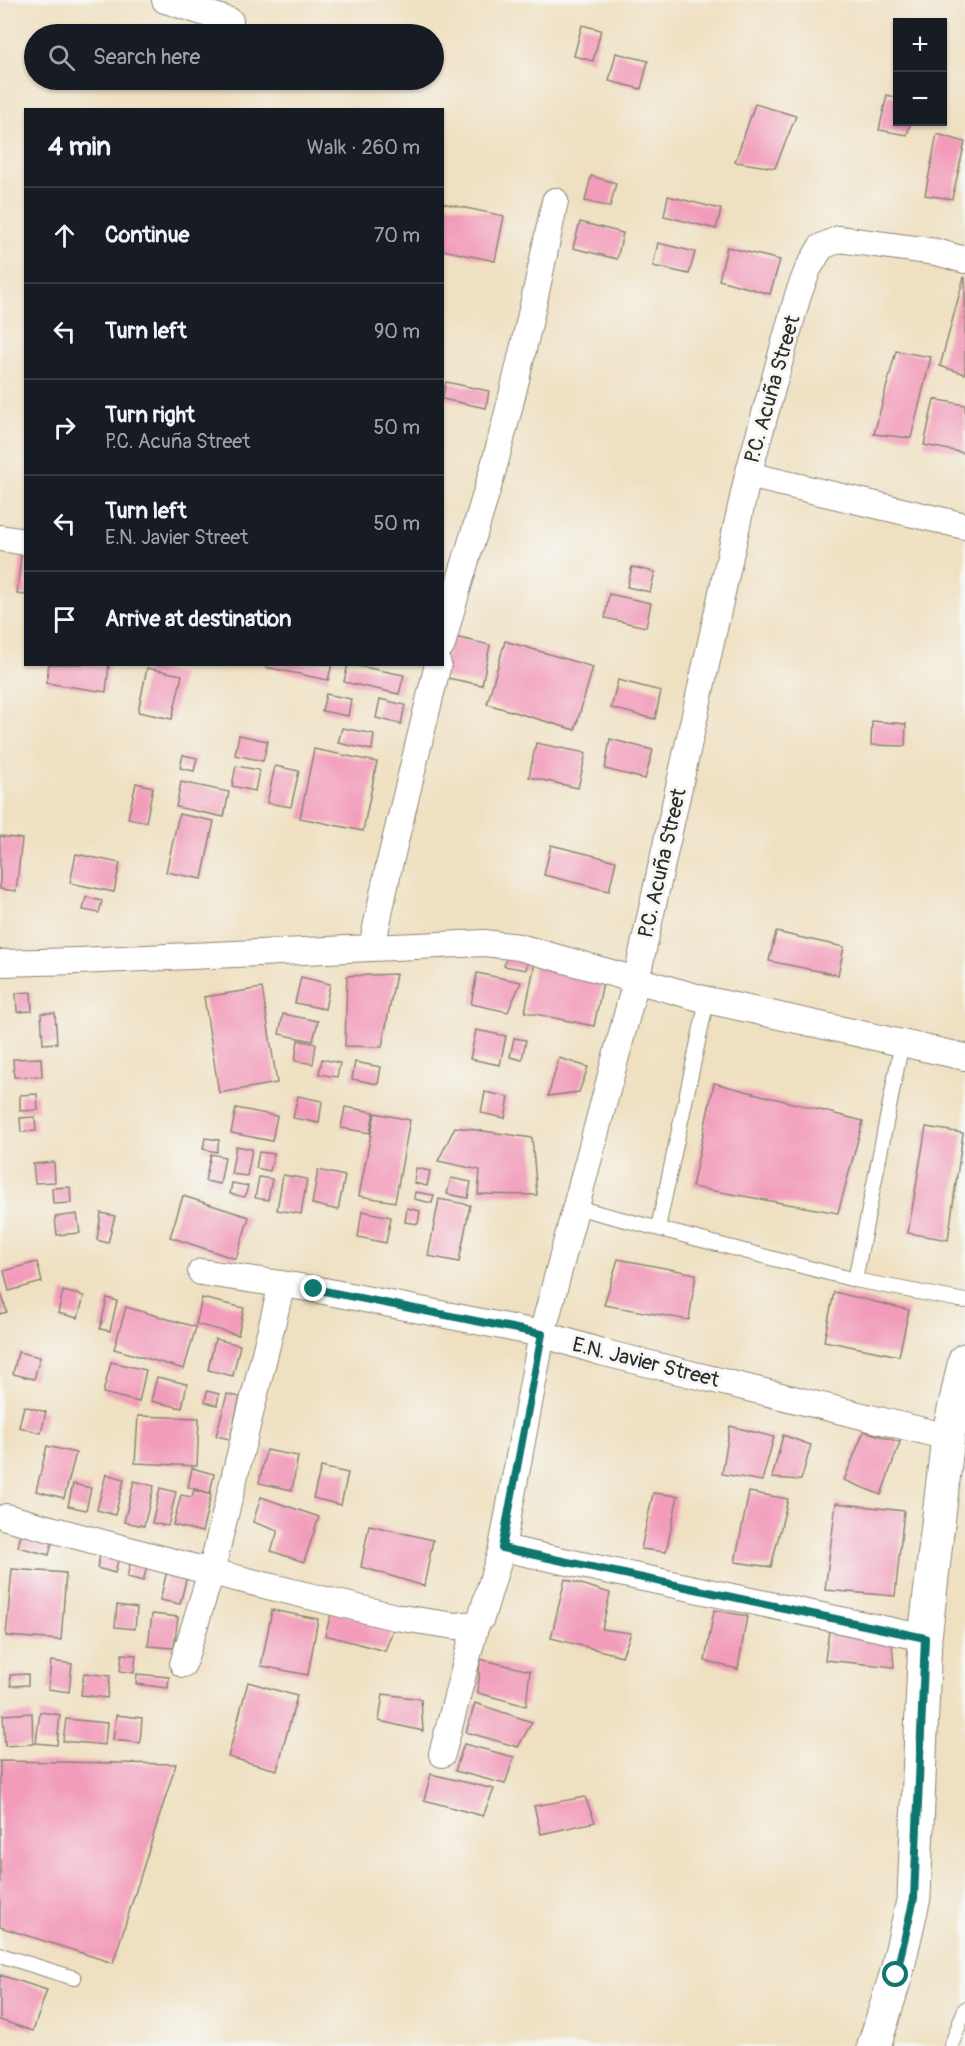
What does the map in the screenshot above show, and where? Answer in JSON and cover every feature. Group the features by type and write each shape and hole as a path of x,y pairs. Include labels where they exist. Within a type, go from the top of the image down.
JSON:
{"street":[{"path":"165,0 230,21"},
{"path":"444,630 449,593 500,442 533,309 555,201"},
{"name":"P.C. Acuña Street","path":"442,1754 476,1624 481,1618 502,1548 542,1334 636,981 748,475 798,295 808,269 821,247 839,239 936,252 965,260"},
{"path":"748,475 965,526"},
{"path":"0,538 24,542"},
{"path":"372,947 389,866 438,666"},
{"path":"0,963 78,962 484,943 519,947 707,1000 965,1057"},
{"name":"E.N. Javier Street","path":"201,1272 314,1289 542,1334 601,1352 956,1420"},
{"path":"183,1664 211,1572 282,1284"},
{"path":"874,2046 896,1975 914,1898 925,1638 965,1360"},
{"path":"6,1517 211,1572 395,1617 455,1626 476,1624"},
{"path":"502,1548 925,1638"}],"lane":[{"path":"658,1228 707,1000"},
{"path":"855,1280 902,1042"},
{"path":"575,1207 855,1280 965,1301"},
{"path":"0,1955 75,1978"},
{"path":"951,2046 965,2009"}],"building":[{"path":"582,25 601,30 593,61 574,56"},
{"path":"616,53 648,61 641,89 609,81"},
{"path":"887,95 893,97 893,126 910,126 907,135 879,130"},
{"path":"755,104 796,116 775,168 735,162"},
{"path":"937,134 965,142 952,199 925,195"},
{"path":"591,176 616,183 610,207 585,201"},
{"path":"668,196 721,209 716,229 664,216"},
{"path":"444,203 504,216 495,261 444,250"},
{"path":"580,222 623,233 617,259 573,248"},
{"path":"658,243 695,252 689,274 653,266"},
{"path":"727,247 780,260 770,294 719,280"},
{"path":"965,278 965,374 940,366"},
{"path":"896,351 931,357 911,438 874,434"},
{"path":"446,382 489,391 486,408 444,399"},
{"path":"934,399 965,405 965,453 924,445"},
{"path":"22,546 24,546 24,595 17,594"},
{"path":"632,567 655,572 650,592 627,587"},
{"path":"609,594 651,603 646,627 605,618"},
{"path":"451,636 490,645 482,685 442,677"},
{"path":"505,641 593,667 575,730 487,704"},
{"path":"49,666 109,666 106,692 46,683"},
{"path":"265,666 332,666 328,680"},
{"path":"348,666 404,675 399,694 344,682"},
{"path":"147,668 182,675 172,719 138,712"},
{"path":"618,680 661,691 655,719 611,708"},
{"path":"326,694 351,699 348,716 322,711"},
{"path":"380,699 405,705 401,724 376,718"},
{"path":"872,721 906,724 905,746 871,745"},
{"path":"342,728 374,734 372,750 338,743"},
{"path":"239,735 268,741 263,761 235,755"},
{"path":"610,739 653,750 645,779 605,769"},
{"path":"536,743 586,753 578,788 529,777"},
{"path":"314,749 377,762 363,831 300,818"},
{"path":"183,755 197,758 194,771 180,768"},
{"path":"236,766 259,770 255,791 232,786"},
{"path":"275,766 299,771 291,807 267,803"},
{"path":"181,782 229,792 224,817 176,807"},
{"path":"136,783 153,787 146,822 128,818"},
{"path":"179,814 214,821 202,879 166,872"},
{"path":"0,836 22,839 16,891 0,889"},
{"path":"551,845 616,861 609,891 544,875"},
{"path":"76,854 120,863 114,892 70,883"},
{"path":"86,897 102,901 99,913 83,910"},
{"path":"776,932 844,947 838,975 769,961"},
{"path":"507,955 528,959 526,970 504,966"},
{"path":"535,962 604,977 594,1026 525,1012"},
{"path":"477,973 521,982 508,1012 471,1004"},
{"path":"396,974 382,1047 345,1046 347,976"},
{"path":"301,977 330,984 325,1009 295,1003"},
{"path":"262,988 277,1083 219,1093 204,997"},
{"path":"31,992 32,1011 17,1012 16,993"},
{"path":"41,1013 55,1013 57,1043 43,1044"},
{"path":"283,1014 318,1021 313,1041 279,1034"},
{"path":"476,1030 506,1036 500,1065 470,1059"},
{"path":"514,1038 526,1040 522,1060 510,1057"},
{"path":"298,1040 316,1044 313,1064 295,1061"},
{"path":"41,1058 42,1076 14,1077 13,1059"},
{"path":"559,1058 588,1067 579,1092 548,1096"},
{"path":"322,1059 340,1063 337,1077 319,1074"},
{"path":"355,1062 381,1067 378,1084 352,1079"},
{"path":"714,1083 863,1121 838,1213 692,1187"},
{"path":"485,1092 509,1097 505,1118 481,1113"},
{"path":"37,1094 38,1110 20,1111 20,1095"},
{"path":"298,1096 322,1101 319,1123 293,1118"},
{"path":"345,1107 374,1112 370,1133 341,1128"},
{"path":"236,1108 277,1116 272,1141 231,1133"},
{"path":"375,1113 410,1120 395,1202 359,1196"},
{"path":"35,1117 36,1131 21,1132 20,1118"},
{"path":"455,1127 532,1138 537,1195 478,1194 480,1170 438,1161"},
{"path":"926,1127 963,1133 948,1240 908,1233"},
{"path":"205,1138 219,1140 217,1152 203,1149"},
{"path":"236,1146 252,1149 247,1176 231,1174"},
{"path":"259,1152 274,1154 270,1171 256,1168"},
{"path":"211,1154 225,1157 220,1184 205,1181"},
{"path":"54,1162 55,1182 35,1183 33,1164"},
{"path":"416,1168 430,1171 427,1186 414,1183"},
{"path":"318,1170 345,1176 338,1210 312,1204"},
{"path":"283,1175 307,1179 301,1214 277,1210"},
{"path":"259,1177 272,1179 268,1200 255,1198"},
{"path":"451,1178 471,1182 468,1198 447,1194"},
{"path":"232,1183 248,1186 245,1197 230,1194"},
{"path":"70,1187 71,1203 53,1204 52,1188"},
{"path":"415,1192 434,1195 432,1203 414,1199"},
{"path":"183,1196 249,1217 236,1259 170,1237"},
{"path":"439,1199 470,1205 459,1262 428,1256"},
{"path":"407,1208 420,1211 418,1224 405,1222"},
{"path":"362,1211 391,1217 386,1243 358,1237"},
{"path":"101,1213 115,1216 108,1243 97,1240"},
{"path":"77,1214 80,1233 57,1235 55,1217"},
{"path":"618,1259 696,1274 689,1320 604,1305"},
{"path":"37,1262 42,1282 9,1291 4,1271"},
{"path":"0,1289 7,1312 0,1314"},
{"path":"63,1291 84,1296 78,1318 58,1313"},
{"path":"834,1292 909,1310 899,1356 824,1341"},
{"path":"107,1298 117,1301 110,1331 100,1329"},
{"path":"202,1298 244,1308 238,1335 196,1324"},
{"path":"126,1307 196,1327 184,1369 114,1349"},
{"path":"215,1339 240,1345 233,1376 208,1370"},
{"path":"18,1352 40,1357 34,1379 13,1374"},
{"path":"111,1362 146,1370 139,1402 103,1393"},
{"path":"157,1377 187,1384 182,1408 151,1401"},
{"path":"207,1391 219,1394 217,1405 205,1402"},
{"path":"227,1394 240,1397 230,1439 216,1436"},
{"path":"24,1406 46,1412 41,1433 19,1427"},
{"path":"138,1416 199,1418 197,1466 135,1463"},
{"path":"730,1426 774,1437 762,1481 722,1474"},
{"path":"864,1431 900,1442 881,1495 844,1480"},
{"path":"783,1435 811,1445 801,1480 772,1478"},
{"path":"47,1446 76,1453 64,1498 36,1491"},
{"path":"266,1450 298,1456 292,1490 259,1483"},
{"path":"321,1467 348,1473 341,1505 313,1498"},
{"path":"192,1468 214,1474 210,1493 188,1487"},
{"path":"106,1474 124,1479 115,1515 97,1510"},
{"path":"134,1481 154,1486 144,1526 124,1522"},
{"path":"73,1484 91,1488 86,1510 68,1506"},
{"path":"160,1488 176,1492 168,1526 152,1523"},
{"path":"194,1490 211,1495 202,1532 173,1525 181,1495 192,1497"},
{"path":"749,1492 788,1499 771,1567 735,1562"},
{"path":"653,1493 678,1496 666,1552 641,1549"},
{"path":"261,1497 319,1517 304,1562 271,1551 278,1531 253,1522"},
{"path":"836,1503 904,1511 895,1596 825,1590"},
{"path":"369,1525 433,1540 424,1586 361,1567"},
{"path":"23,1526 54,1534 49,1555 18,1547"},
{"path":"102,1548 120,1552 115,1573 97,1568"},
{"path":"132,1556 149,1560 143,1581 127,1577"},
{"path":"12,1569 66,1573 61,1640 6,1636"},
{"path":"167,1571 187,1576 180,1604 160,1600"},
{"path":"565,1579 610,1593 602,1629 631,1633 622,1656 551,1638"},
{"path":"117,1605 137,1608 135,1629 115,1627"},
{"path":"272,1610 318,1619 308,1675 261,1666"},
{"path":"714,1610 747,1616 738,1669 705,1661"},
{"path":"332,1611 394,1627 385,1651 325,1635"},
{"path":"152,1614 178,1617 174,1648 148,1646"},
{"path":"829,1631 892,1643 894,1667 825,1660"},
{"path":"122,1654 136,1655 134,1673 120,1671"},
{"path":"480,1659 530,1671 526,1706 478,1693"},
{"path":"51,1661 72,1664 69,1692 48,1689"},
{"path":"84,1673 110,1676 107,1698 81,1695"},
{"path":"28,1674 28,1685 11,1686 10,1675"},
{"path":"137,1674 169,1677 168,1688 136,1684"},
{"path":"248,1682 297,1696 277,1770 228,1757"},
{"path":"383,1694 421,1699 423,1731 379,1721"},
{"path":"475,1703 532,1722 518,1747 466,1732"},
{"path":"40,1712 60,1715 57,1745 36,1743"},
{"path":"32,1713 33,1744 5,1746 3,1715"},
{"path":"116,1715 142,1718 140,1743 113,1740"},
{"path":"66,1719 107,1723 105,1745 63,1741"},
{"path":"464,1744 514,1757 505,1784 455,1771"},
{"path":"0,1761 176,1764 113,1963 0,1927"},
{"path":"431,1774 494,1789 483,1816 424,1800"},
{"path":"585,1797 595,1822 541,1834 534,1806"},
{"path":"0,1975 47,1990 33,2031 0,2020"}],"route":[{"path":"314,1289 542,1334 502,1548 925,1638 914,1898 896,1975"}]}
